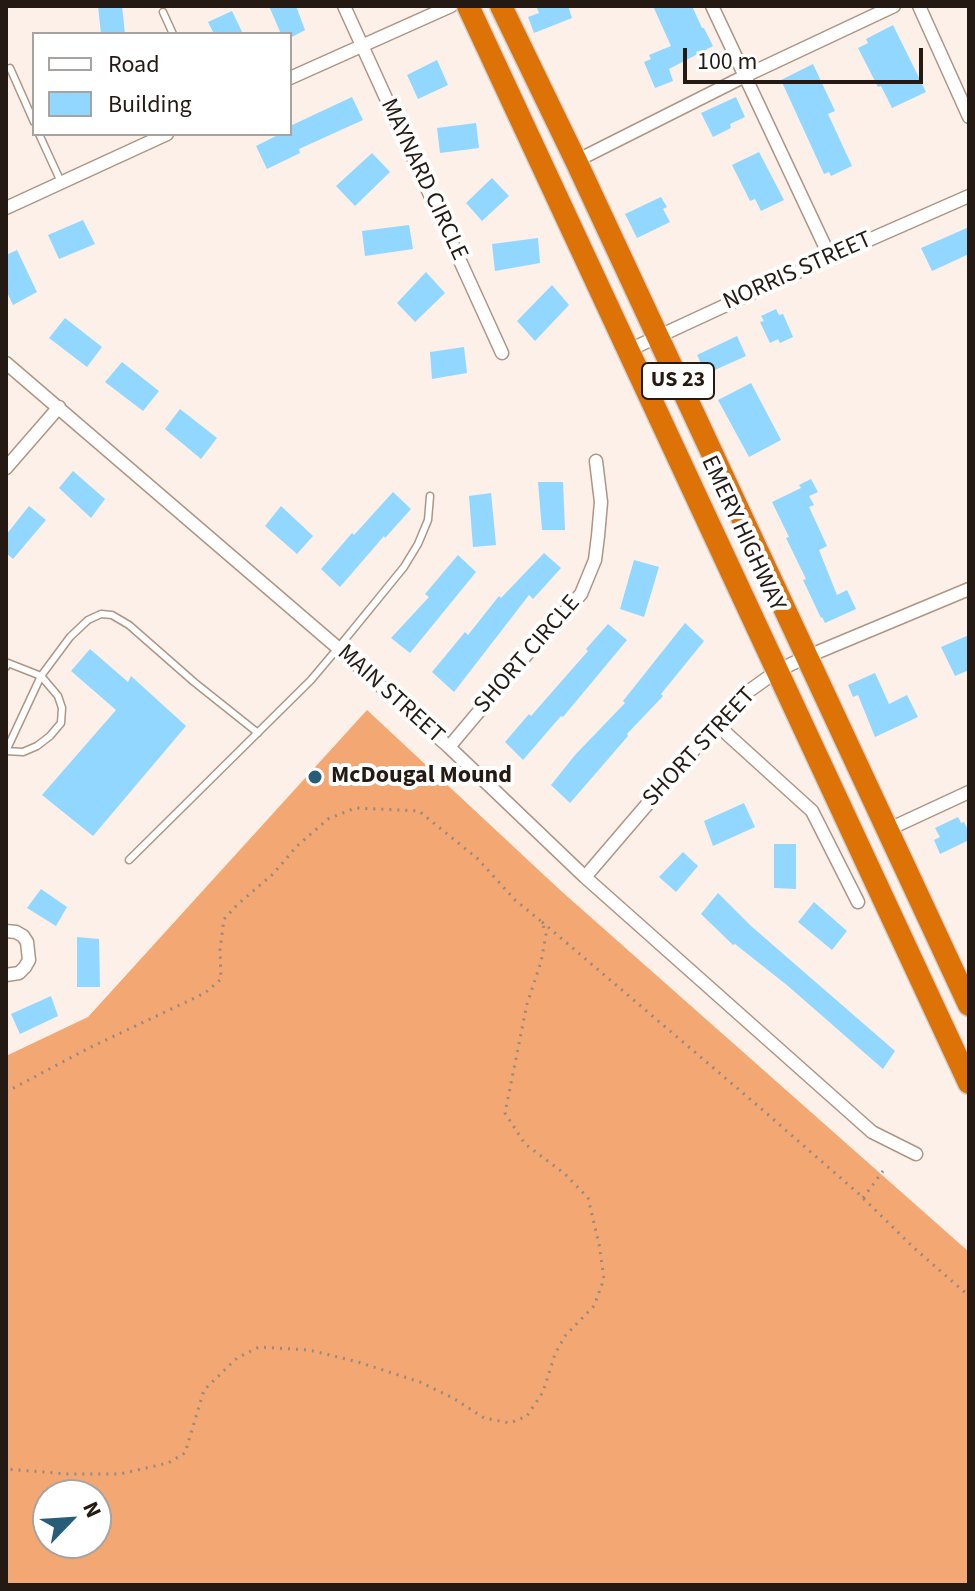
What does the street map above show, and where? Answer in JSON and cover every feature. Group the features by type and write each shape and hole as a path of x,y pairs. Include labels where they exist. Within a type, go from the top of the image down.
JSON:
{"highway":[{"name":"EMERY HIGHWAY","path":"468,6 969,1083"},
{"name":"EMERY HIGHWAY","path":"501,6 969,1004"}],"street":[{"name":"MAYNARD CIRCLE","path":"344,6 502,353"},
{"path":"292,77 451,6"},
{"path":"712,6 830,257"},
{"path":"576,161 894,6"},
{"path":"919,6 969,117"},
{"path":"6,208 163,136"},
{"name":"NORRIS STREET","path":"629,350 969,196"},
{"name":"MAIN STREET","path":"6,363 338,648 449,747 585,877 872,1132 916,1154"},
{"path":"6,468 59,407"},
{"name":"SHORT CIRCLE","path":"449,747 581,594 591,574 598,536 601,502 596,461"},
{"name":"SHORT STREET","path":"585,877 716,724 749,691 777,671 806,657 969,589"},
{"path":"716,724 812,811 858,902"},
{"path":"887,830 969,792"},
{"path":"6,931 23,936 29,950 25,967 19,973 6,975"}],"lane":[{"path":"163,12 172,32"},
{"path":"10,68 32,118"},
{"path":"40,136 61,182"},
{"path":"129,860 311,680 338,648 404,567 418,544 428,520 430,496"},
{"path":"6,667 8,663 41,676 58,696 62,708 61,723 37,746 23,752 6,751 41,676 70,637 88,620 101,614 112,615 129,625 258,733"}],"path":[{"path":"6,1092 89,1048 205,993 221,979 220,950 224,919 328,819 355,808 419,811 478,859 515,900 863,1198 969,1296"},
{"path":"6,1469 120,1474 168,1463 185,1453 204,1390 237,1358 259,1347 309,1350 358,1362 420,1382 484,1418 510,1423 527,1416 543,1392 555,1354 565,1336 594,1306 604,1279 588,1198 565,1174 525,1144 505,1113 527,1004 541,962 546,935 542,922"},
{"path":"863,1198 883,1171"}],"shaded area":[{"path":"367,710 560,890 969,1252 969,1585 6,1585 6,1056 88,1017"}],"building":[{"path":"98,6 122,6 125,32 101,32"},
{"path":"269,6 296,6 305,30 292,37 292,32 280,32"},
{"path":"536,6 568,6 572,18 534,33 528,17 539,13"},
{"path":"653,6 692,6 713,46 669,69 673,81 655,88 644,62 651,59 649,55 671,46"},
{"path":"232,11 242,32 213,32 208,22"},
{"path":"893,25 926,92 892,108 858,48 868,43 866,39"},
{"path":"437,60 448,85 418,99 407,75"},
{"path":"813,64 835,111 828,114 852,166 831,176 829,172 824,174 781,80"},
{"path":"352,97 363,120 299,149 300,153 267,169 256,146 276,136 292,136 292,125"},
{"path":"736,97 745,117 713,137 701,113"},
{"path":"476,123 479,148 440,153 437,128"},
{"path":"759,152 784,200 761,211 755,199 750,201 732,165"},
{"path":"372,153 390,172 355,206 336,186"},
{"path":"492,178 509,196 482,221 466,203"},
{"path":"661,197 670,222 637,238 625,214"},
{"path":"83,220 95,244 59,259 48,235"},
{"path":"409,225 413,249 365,256 362,231"},
{"path":"969,227 969,254 932,271 921,248"},
{"path":"538,238 540,263 495,271 492,244"},
{"path":"17,250 37,292 13,305 6,290 6,255"},
{"path":"426,272 445,293 415,322 397,303"},
{"path":"552,285 569,305 535,341 517,321"},
{"path":"776,309 779,315 783,314 793,337 780,343 778,339 770,343 760,322 764,321 761,316"},
{"path":"65,318 102,347 87,367 49,338"},
{"path":"737,336 746,356 706,374 697,355"},
{"path":"464,347 467,373 432,379 430,352"},
{"path":"122,362 159,391 143,411 105,382"},
{"path":"751,383 781,440 749,457 718,400"},
{"path":"180,409 217,438 201,459 165,429"},
{"path":"73,471 105,499 91,518 59,488"},
{"path":"811,479 818,492 809,496 814,505 809,507 827,546 819,550 837,595 847,590 856,609 825,623 803,580 806,579 772,502 801,488 799,485"},
{"path":"538,482 563,482 565,530 542,530"},
{"path":"393,492 411,509 340,587 321,569"},
{"path":"491,493 496,545 473,547 469,496"},
{"path":"29,506 46,520 13,559 6,553 6,535"},
{"path":"281,506 313,536 297,554 265,526"},
{"path":"544,553 561,568 533,599 529,595 454,692 432,672 465,632 468,635 499,596 501,598"},
{"path":"458,555 476,572 410,653 391,638 429,597 425,594"},
{"path":"634,560 659,567 644,617 620,609"},
{"path":"685,623 704,641 661,694 663,696 570,803 551,785 625,703 623,701"},
{"path":"608,624 627,640 523,760 505,742 588,651 586,649"},
{"path":"969,635 969,670 955,676 941,647"},
{"path":"90,649 128,682 131,676 186,726 93,836 42,795 116,710 71,671"},
{"path":"875,673 889,704 907,695 918,717 875,737 858,695 853,697 848,685"},
{"path":"744,803 755,827 713,846 704,821"},
{"path":"958,817 969,832 969,840 940,854 934,840 940,837 935,828"},
{"path":"774,844 796,844 796,889 774,888"},
{"path":"683,852 698,866 676,892 659,877"},
{"path":"41,889 67,907 56,926 27,908"},
{"path":"718,893 751,926 895,1051 883,1069 788,986 733,945 701,914"},
{"path":"814,902 847,931 832,950 798,922"},
{"path":"77,937 99,939 100,987 77,987"},
{"path":"51,996 58,1016 20,1034 11,1014"}],"place":[{"name":"McDougal Mound","path":"315,777"}]}
